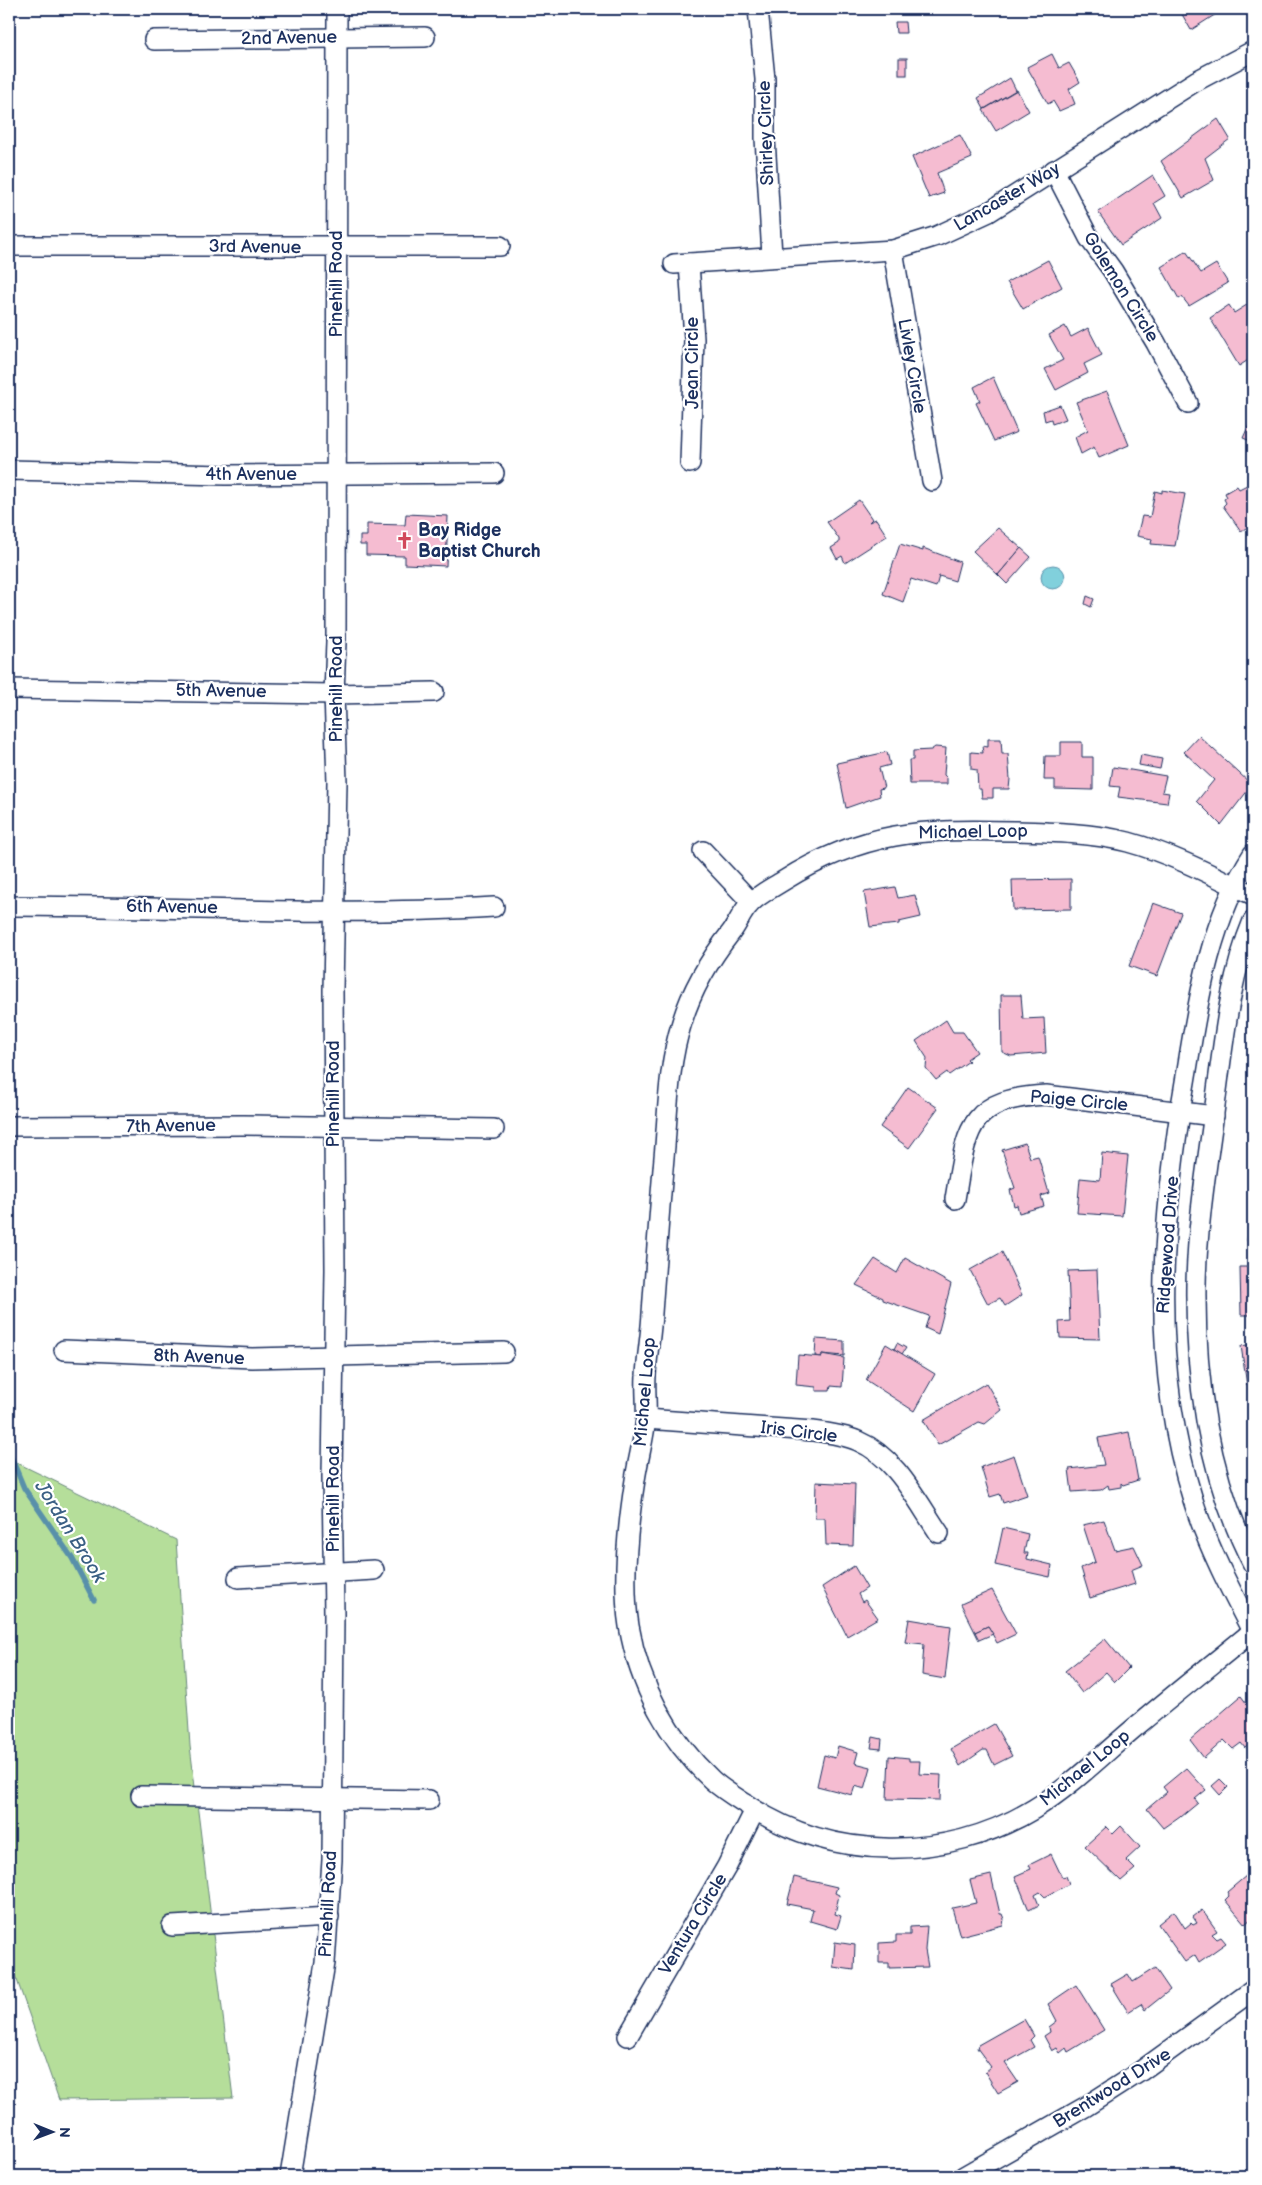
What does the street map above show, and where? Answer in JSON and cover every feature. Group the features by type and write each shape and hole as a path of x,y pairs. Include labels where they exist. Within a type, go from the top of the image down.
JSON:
{"street":[{"name":"Pinehill Road","path":"290,2176 325,1963 329,1917 332,1800 334,1572 332,1476 334,1356 333,1126 337,782 334,694 336,642 337,9"},
{"name":"Shirley Circle","path":"758,9 765,79 765,138 772,256"},
{"name":"2nd Avenue","path":"154,40 425,37"},
{"name":"Lancaster Way","path":"682,264 772,256 893,250 937,236 989,212 1196,81 1253,51"},
{"name":"Golemon Circle","path":"1054,170 1089,238 1113,271 1156,343 1188,403"},
{"name":"3rd Avenue","path":"9,246 336,248 500,246"},
{"name":"Livley Circle","path":"893,250 932,481"},
{"name":"Jean Circle","path":"682,264 694,339 690,463"},
{"name":"4th Avenue","path":"9,470 225,475 494,473"},
{"name":"5th Avenue","path":"9,689 334,694 434,692"},
{"name":"Michael Loop","path":"1253,895 1176,858 1109,838 1040,832 948,830 902,834 859,844 817,862 751,902 710,960 691,997 678,1036 671,1076 660,1205 646,1375 646,1419 634,1482 628,1560 628,1621 643,1680 661,1717 685,1750 714,1783 755,1810 792,1829 830,1841 883,1849 952,1842 996,1828 1038,1806 1074,1781 1139,1724 1253,1632"},
{"path":"703,851 751,902"},
{"name":"Ridgewood Drive","path":"1253,854 1234,886 1207,959 1180,1112 1164,1261 1162,1301 1170,1402 1193,1500 1208,1539 1253,1632"},
{"name":"6th Avenue","path":"9,906 335,910 446,910 494,907"},
{"name":"Ridgewood Drive","path":"1253,921 1243,948 1234,987 1214,1116 1198,1244 1196,1284 1199,1364 1203,1404 1221,1483 1253,1564"},
{"name":"Paige Circle","path":"955,1199 970,1130 983,1113 1001,1101 1023,1096 1046,1095 1214,1116"},
{"name":"7th Avenue","path":"9,1126 333,1126 494,1130"},
{"name":"8th Avenue","path":"64,1350 252,1358 504,1352"},
{"name":"Iris Circle","path":"646,1419 813,1431 836,1434 858,1441 879,1453 894,1469 939,1533"},
{"path":"238,1578 374,1570"},
{"path":"141,1796 429,1800"},
{"name":"Ventura Circle","path":"628,2036 727,1866 755,1810"},
{"path":"172,1926 329,1917"},
{"name":"Brentwood Drive","path":"964,2176 1085,2107 1141,2071 1253,1990"}],"green space":[{"path":"9,1459 176,1540 190,1746 233,2098 59,2100 17,1980 9,1966"}],"water":[{"path":"1053,565 1058,566 1064,572 1064,582 1058,588 1053,589 1048,588 1042,582 1041,577 1042,572 1048,566"}],"building":[{"path":"1179,9 1224,9 1191,30"},
{"path":"895,22 905,22 906,33 896,33"},
{"path":"1052,54 1059,68 1069,63 1080,82 1069,89 1075,104 1059,111 1053,101 1048,104 1027,67"},
{"path":"899,58 907,58 907,75 899,75"},
{"path":"1010,78 1016,90 984,109 978,98"},
{"path":"1017,90 1029,111 996,131 983,110"},
{"path":"1218,119 1230,139 1205,158 1214,180 1183,198 1161,161"},
{"path":"960,135 972,158 937,173 944,193 929,198 912,157"},
{"path":"1153,175 1165,196 1154,203 1162,218 1121,245 1098,212"},
{"path":"1186,251 1201,273 1216,264 1228,283 1189,306 1182,297 1179,299 1161,267"},
{"path":"1048,260 1062,287 1023,309 1007,282"},
{"path":"1250,303 1253,309 1253,327 1249,329 1253,336 1253,357 1239,366 1210,318 1229,305 1234,313"},
{"path":"1065,326 1071,337 1088,328 1102,355 1084,364 1088,373 1056,390 1045,369 1063,360 1049,335"},
{"path":"993,377 1017,432 994,441 976,403 980,401 974,387"},
{"path":"1107,391 1129,445 1099,458 1094,447 1081,454 1075,437 1088,430 1076,402"},
{"path":"1060,405 1066,419 1052,424 1051,419 1045,421 1043,411"},
{"path":"1253,416 1253,442 1243,438"},
{"path":"1249,484 1253,490 1253,524 1241,531 1223,506 1226,503 1224,499 1227,497 1225,493 1237,486 1239,489"},
{"path":"1162,490 1185,494 1175,546 1151,544 1152,539 1137,536 1142,516 1150,517 1155,491 1162,493"},
{"path":"859,500 872,519 869,522 876,519 887,536 845,563 842,556 837,559 831,548 839,543 839,539 827,522"},
{"name":"Bay Ridge Baptist Church","path":"406,514 448,516 446,566 405,564 405,556 366,555 366,545 360,545 360,536 367,536 367,524 405,525"},
{"path":"998,528 1021,548 998,575 973,551"},
{"path":"900,544 923,551 923,548 960,562 955,581 939,576 936,587 911,579 903,602 883,594"},
{"path":"1021,548 1031,557 1007,584 998,575"},
{"path":"1087,596 1094,599 1091,607 1085,604"},
{"path":"1199,736 1252,785 1221,825 1197,801 1214,780 1184,752"},
{"path":"988,739 1001,739 1002,754 1008,754 1009,789 993,789 993,798 982,798 981,789 978,789 977,770 971,769 971,752 983,753 982,746 988,747"},
{"path":"1061,742 1082,742 1082,757 1093,757 1093,790 1055,789 1055,780 1044,780 1045,756 1061,756"},
{"path":"935,747 946,748 944,775 947,778 947,784 910,784 909,760 913,760 913,751 931,750"},
{"path":"887,752 890,765 879,768 884,788 879,789 880,796 846,808 837,763"},
{"path":"1141,755 1162,759 1160,769 1139,765"},
{"path":"1113,767 1166,776 1162,792 1169,793 1167,803 1118,797 1120,787 1110,786"},
{"path":"1071,879 1071,909 1013,910 1012,880"},
{"path":"895,887 898,898 915,895 921,917 899,922 899,924 870,927 864,892"},
{"path":"1153,903 1181,913 1157,976 1129,966"},
{"path":"1001,995 1021,995 1023,1019 1044,1018 1046,1053 1011,1056 1002,1052"},
{"path":"946,1020 953,1032 963,1032 977,1052 967,1059 969,1061 949,1075 947,1072 936,1080 926,1068 927,1058 916,1041"},
{"path":"908,1087 938,1108 909,1148 880,1127"},
{"path":"1025,1143 1030,1158 1038,1156 1049,1193 1041,1196 1044,1206 1019,1213 1017,1205 1014,1206 1010,1190 1015,1188 1002,1150"},
{"path":"1102,1153 1128,1156 1122,1216 1077,1213 1080,1178 1100,1180"},
{"path":"1250,1213 1253,1213 1253,1241 1247,1241"},
{"path":"1002,1252 1022,1295 1005,1306 1000,1298 988,1304 970,1270"},
{"path":"905,1258 951,1284 938,1334 925,1328 929,1316 883,1300 883,1298 856,1285 875,1259 897,1273"},
{"path":"1240,1267 1253,1267 1253,1315 1241,1315"},
{"path":"1097,1270 1100,1339 1060,1338 1059,1322 1070,1321 1068,1271"},
{"path":"816,1339 844,1341 844,1356 822,1354 822,1357 815,1356"},
{"path":"897,1343 906,1348 902,1354 894,1349"},
{"path":"886,1344 935,1374 914,1411 866,1380"},
{"path":"1253,1344 1253,1384 1247,1385 1241,1346"},
{"path":"822,1354 844,1358 842,1387 831,1386 830,1391 816,1391 816,1387 796,1385 798,1355 822,1357"},
{"path":"986,1383 1002,1410 985,1424 979,1422 938,1445 923,1420"},
{"path":"1129,1432 1138,1480 1123,1485 1121,1483 1121,1487 1109,1489 1108,1485 1101,1490 1072,1492 1069,1469 1104,1465 1098,1438"},
{"path":"1014,1455 1027,1495 1003,1503 1000,1494 990,1497 981,1467"},
{"path":"816,1482 855,1484 853,1546 826,1545 825,1518 815,1518"},
{"path":"1104,1520 1115,1550 1134,1546 1143,1565 1131,1570 1135,1584 1090,1598 1081,1568 1095,1562 1083,1525"},
{"path":"1003,1528 1028,1534 1024,1553 1028,1553 1027,1559 1052,1565 1050,1577 995,1565"},
{"path":"854,1566 867,1588 858,1594 862,1602 865,1600 878,1618 847,1636 822,1587"},
{"path":"992,1590 1016,1634 997,1643 988,1626 975,1632 961,1604"},
{"path":"909,1619 951,1626 945,1679 922,1675 924,1644 905,1642"},
{"path":"988,1626 993,1634 979,1640 975,1632"},
{"path":"1105,1639 1129,1668 1115,1682 1106,1672 1082,1693 1065,1671"},
{"path":"1241,1696 1247,1704 1253,1699 1253,1742 1245,1748 1241,1743 1233,1749 1224,1740 1204,1758 1190,1740"},
{"path":"994,1724 1012,1756 994,1765 987,1750 983,1750 960,1766 951,1749"},
{"path":"873,1737 882,1739 881,1749 871,1748"},
{"path":"838,1746 858,1752 855,1763 871,1767 865,1789 855,1786 852,1795 817,1786 824,1755 835,1758"},
{"path":"889,1756 909,1758 909,1761 920,1761 919,1774 941,1775 940,1800 887,1799"},
{"path":"1186,1768 1206,1790 1195,1799 1198,1803 1181,1817 1163,1828 1147,1809 1167,1792 1163,1787"},
{"path":"1220,1779 1228,1787 1220,1795 1212,1786"},
{"path":"1121,1826 1140,1847 1126,1860 1135,1869 1121,1881 1085,1846 1106,1827 1113,1834"},
{"path":"1051,1854 1062,1877 1066,1876 1069,1884 1045,1897 1040,1892 1035,1895 1039,1905 1029,1910 1015,1876 1031,1869 1029,1865"},
{"path":"1253,1870 1253,1917 1245,1924 1225,1900 1229,1896 1227,1892"},
{"path":"991,1875 1000,1914 1002,1914 1004,1919 1003,1925 960,1936 952,1908 976,1903 970,1880"},
{"path":"794,1877 837,1887 835,1893 839,1895 835,1914 841,1916 837,1929 810,1921 813,1909 787,1904"},
{"path":"1202,1910 1217,1931 1212,1934 1217,1939 1221,1937 1226,1943 1199,1962 1195,1955 1185,1962 1158,1924 1174,1911 1185,1928 1191,1923 1193,1925 1197,1923 1193,1917"},
{"path":"927,1926 925,1950 928,1967 889,1968 889,1963 879,1963 879,1943 896,1942 896,1935 910,1935 910,1927"},
{"path":"835,1942 855,1945 854,1970 833,1967"},
{"path":"1155,1968 1170,1990 1145,2010 1141,2004 1128,2012 1111,1984 1128,1974 1133,1982"},
{"path":"1076,1985 1104,2030 1068,2052 1066,2048 1060,2053 1057,2048 1052,2051 1044,2036 1050,2032 1049,2027 1057,2021 1048,2004"},
{"path":"1024,2019 1034,2036 1030,2040 1034,2047 1005,2063 1018,2082 998,2093 985,2072 991,2067 977,2048 978,2045"}],"waterway":[{"name":"Jordan Brook","path":"9,1452 24,1488 72,1558 94,1600"}],"place":[{"name":"Bay Ridge Baptist Church","path":"404,540"}]}
